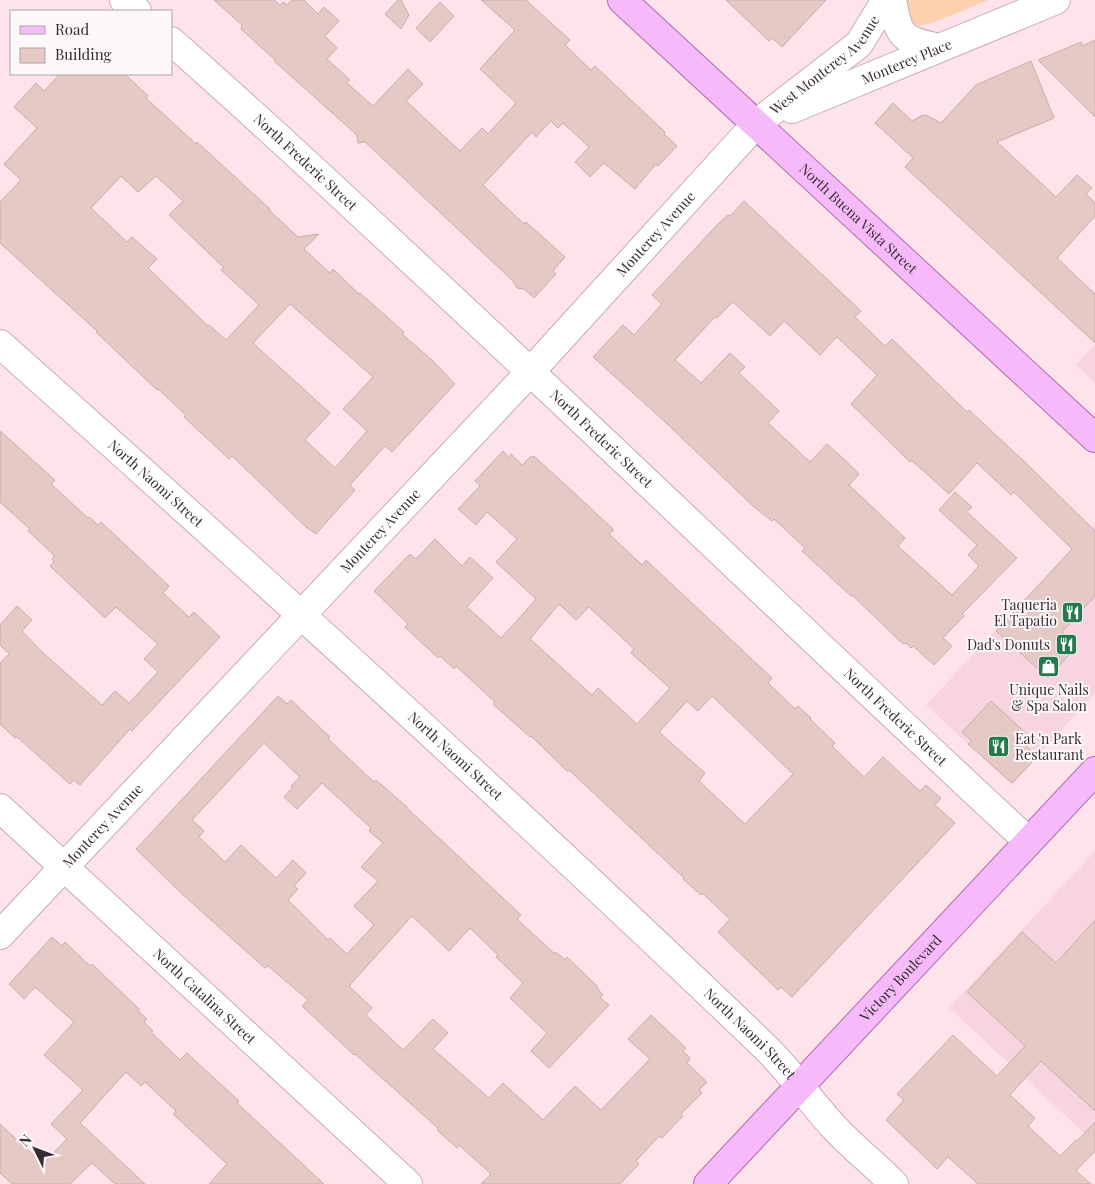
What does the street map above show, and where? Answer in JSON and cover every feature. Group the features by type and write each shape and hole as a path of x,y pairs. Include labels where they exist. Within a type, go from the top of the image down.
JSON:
{"main road":[{"name":"North Buena Vista Street","path":"622,0 1095,438"},
{"name":"Victory Boulevard","path":"708,1184 1095,771"}],"street":[{"path":"124,0 135,10"},
{"name":"West Monterey Avenue","path":"756,124 860,44 886,0"},
{"path":"892,0 898,28 910,41 939,48"},
{"name":"Monterey Place","path":"756,124 1056,0"},
{"name":"North Frederic Street","path":"172,42 230,92 531,371 1028,841"},
{"name":"Monterey Avenue","path":"0,935 531,371 756,124"},
{"name":"North Naomi Street","path":"0,344 302,614 674,960 767,1049 800,1084 832,1125 894,1184"},
{"name":"North Catalina Street","path":"0,808 408,1184"}],"shaded area":[{"path":"907,0 988,0 933,23 919,26 911,23 905,5"},
{"path":"1095,344 1095,383 1076,365"},
{"path":"1095,524 1095,693 1012,785 926,705"},
{"path":"1095,851 1095,1143 949,1008"}],"building":[{"path":"214,0 274,0 280,5 283,2 287,5 292,0 304,0 318,14 324,7 339,21 325,36 337,48 327,59 350,80 347,83 373,106 408,69 423,84 406,101 460,151 482,128 488,134 516,103 480,69 515,30 481,0 526,0 570,40 565,45 591,70 595,66 665,132 664,134 677,146 658,166 656,164 635,189 604,163 590,177 575,162 589,147 563,123 558,128 551,121 536,137 532,132 483,185 524,224 526,222 565,257 553,271 556,274 534,298 524,289 517,288 513,281 365,142 358,143 357,135 274,61 241,29 242,25"},
{"path":"398,0 401,0 409,15 401,29 385,14"},
{"path":"726,0 826,0 782,47 772,38 769,41"},
{"path":"440,2 454,16 430,42 416,28"},
{"path":"1095,40 1095,117 1038,60 1081,42 1082,46"},
{"path":"1031,61 1054,118 997,142 1056,197 1077,175 1092,188 1086,194 1095,203 1095,216 1057,258 1095,294 1095,343 905,167 913,158 875,123 893,103 912,121 926,115 941,123 976,85"},
{"path":"59,75 126,75 148,96 146,98 196,144 197,142 298,237 319,234 304,249 330,273 333,269 404,332 402,334 433,361 455,384 392,452 385,446 350,485 355,490 316,534 306,527 232,456 229,459 184,417 186,415 157,390 97,331 0,243 0,202 21,180 4,164 37,128 14,107 36,83 44,91","holes":["121,176 138,192 156,176 183,201 169,215 224,268 221,270 259,305 226,340 208,326 148,268 157,259 132,237 127,242 91,208","290,304 373,377 343,409 367,431 335,468 305,440 330,413 253,343"]},
{"path":"744,201 861,311 855,317 885,346 892,339 967,412 969,410 1028,465 1095,531 1095,596 1062,632 1077,646 1048,678 996,631 1072,549 1014,492 1011,495 977,463 949,494 911,460 910,462 851,404 877,375 837,337 820,355 784,321 770,336 733,302 717,318 715,317 675,360 701,383 730,353 745,367 739,373 779,411 768,423 810,462 827,444 845,460 859,474 849,485 905,538 898,546 952,595 979,566 968,555 977,545 939,510 955,492 972,507 967,512 1017,558 962,614 964,616 943,638 952,646 934,665 913,646 911,648 906,643 903,644 852,595 802,551 805,548 774,519 772,521 753,506 662,419 593,357 623,325 634,335 662,304 652,295 717,225 728,215 730,216"},
{"path":"0,431 55,480 51,484 88,518 98,525 101,522 169,586 163,593 189,617 194,612 220,637 132,731 130,729 80,785 74,780 70,784 0,724 0,663 9,654 0,645 0,625 17,606 32,620 22,631 42,652 102,705 115,691 129,703 158,672 144,659 158,644 116,607 105,618 50,566 54,562 52,559 54,557 53,554 28,531 30,529 0,502"},
{"path":"503,451 509,457 511,454 522,465 531,456 533,458 534,456 614,530 609,534 642,565 646,560 772,678 768,683 795,709 798,706 811,718 835,743 832,746 864,777 883,757 920,791 926,785 941,798 935,805 955,823 792,997 781,987 778,990 718,932 730,919 702,893 701,895 683,879 569,770 567,771 531,736 493,704 495,702 456,666 454,669 440,656 438,658 405,627 408,624 374,591 410,554 416,559 435,539 462,566 470,557 493,578 467,607 501,638 536,599 496,562 517,539 487,512 476,525 458,509 480,486 475,481","holes":["559,604 576,620 589,607 634,649 631,653 670,688 637,724 598,688 592,695 530,639","712,696 793,774 745,824 699,781 705,773 659,732 687,701 698,711"]},
{"path":"278,696 287,704 291,700 330,737 328,739 374,782 376,780 407,807 521,915 517,919 555,954 556,952 565,960 567,957 598,987 603,995 600,998 609,1005 549,1068 531,1051 547,1033 510,998 523,983 496,957 498,955 470,928 449,951 412,916 349,986 372,1008 366,1015 403,1050 433,1019 448,1033 433,1049 489,1098 503,1083 543,1120 575,1086 601,1110 650,1059 628,1039 651,1015 686,1048 683,1051 690,1058 687,1063 707,1082 699,1090 702,1093 681,1114 683,1116 662,1138 659,1136 636,1161 639,1164 620,1184 481,1184 491,1174 459,1145 457,1148 437,1130 438,1128 354,1055 302,1006 308,1000 268,966 265,968 182,894 136,849","holes":["264,743 300,777 284,797 297,809 322,783 371,828 369,831 383,843 361,867 378,881 354,906 374,925 347,954 330,938 328,940 288,900 298,889 294,886 306,873 293,860 276,878 241,845 225,862 199,837 204,831 192,820"]},
{"path":"991,701 1030,737 1024,744 1037,757 1012,783 968,744 972,741 962,732"},
{"path":"1095,920 1095,1111 1041,1061 1010,1095 1035,1118 1028,1126 1060,1156 1095,1122 1095,1151 1076,1171 1091,1184 978,1184 948,1157 937,1169 886,1120 904,1100 897,1094 953,1035 997,1076 1025,1046 967,992 1022,932 1056,963"},
{"path":"52,937 62,946 65,942 90,966 92,964 139,1009 139,1012 147,1019 144,1022 153,1031 151,1032 180,1060 187,1053 239,1101 237,1103 324,1184 209,1184 227,1164 173,1114 176,1111 145,1082 141,1086 126,1072 80,1123 145,1184 115,1184 92,1163 70,1184 12,1184 0,1173 0,1124 43,1164 67,1139 51,1124 83,1090 44,1055 74,1022 35,987 24,999 9,984"}],"place":[{"name":"Taqueria El Tapatio","path":"1073,613"},
{"name":"Dad's Donuts","path":"1066,645"},
{"name":"Unique Nails & Spa Salon","path":"1049,667"},
{"name":"Eat 'n Park Restaurant","path":"999,747"}]}
